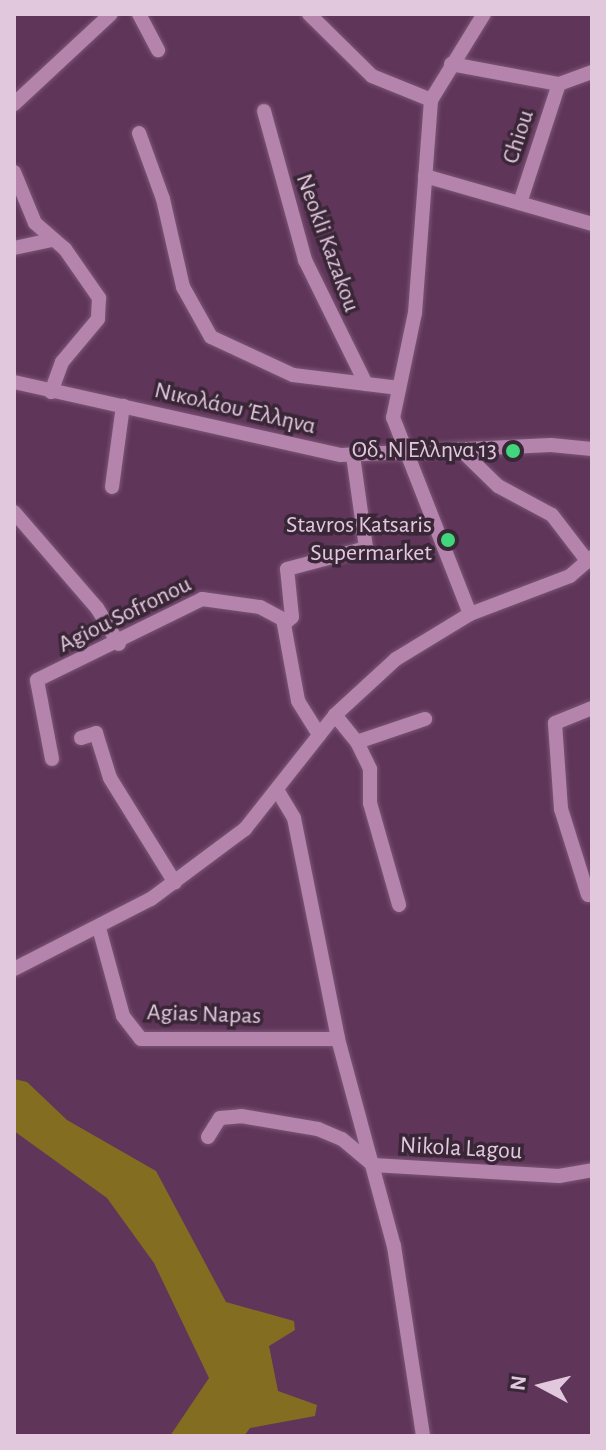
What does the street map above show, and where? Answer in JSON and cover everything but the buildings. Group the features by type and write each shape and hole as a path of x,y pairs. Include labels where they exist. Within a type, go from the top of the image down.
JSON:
{"street":[{"path":"14,104 111,14"},
{"path":"139,14 158,50"},
{"path":"309,14 372,76 431,100"},
{"path":"470,614 403,451 393,418 417,300 431,100 484,14"},
{"path":"451,64 559,84 592,72"},
{"name":"Chiou","path":"520,203 559,84"},
{"name":"Neokli Kazakou","path":"264,111 305,260 366,384"},
{"path":"139,133 163,199 183,287 211,337 293,375 399,388"},
{"path":"14,172 24,206 91,286 100,309 62,362 51,392"},
{"path":"425,176 592,224"},
{"path":"14,248 53,240"},
{"name":"Νικολάου Έλληνα","path":"14,382 353,455 460,449 592,449"},
{"path":"112,487 123,406"},
{"path":"14,969 99,928 175,883 245,829 279,793 335,715 396,659 470,614 570,576 590,560 552,515 498,486 460,449"},
{"path":"319,735 298,701 285,623 292,617 287,569 366,548 353,455"},
{"path":"14,512 97,608 119,644"},
{"name":"Agiou Sofronou","path":"52,759 37,680 119,644 202,599 260,607 285,623"},
{"path":"588,895 561,809 555,723 592,708"},
{"path":"335,715 357,742 370,769 370,803 399,905"},
{"path":"357,742 425,719"},
{"path":"81,738 96,733 110,778 175,883"},
{"path":"279,793 296,828 338,1039 394,1246 423,1436"},
{"name":"Agias Napas","path":"99,928 123,1016 141,1039 338,1039"},
{"name":"Nikola Lagou","path":"208,1137 220,1118 241,1116 318,1129 342,1139 373,1165 559,1176 592,1170"}],"shaded area":[{"path":"14,1079 27,1082 67,1120 156,1171 226,1302 294,1321 295,1330 269,1346 278,1391 317,1405 315,1416 250,1428 244,1436 170,1436 209,1378 154,1263 107,1198 14,1131"}],"place":[{"name":"Οδ. Ν Ελληνα 13","path":"513,451"},
{"name":"Stavros Katsaris Supermarket","path":"448,540"}]}
